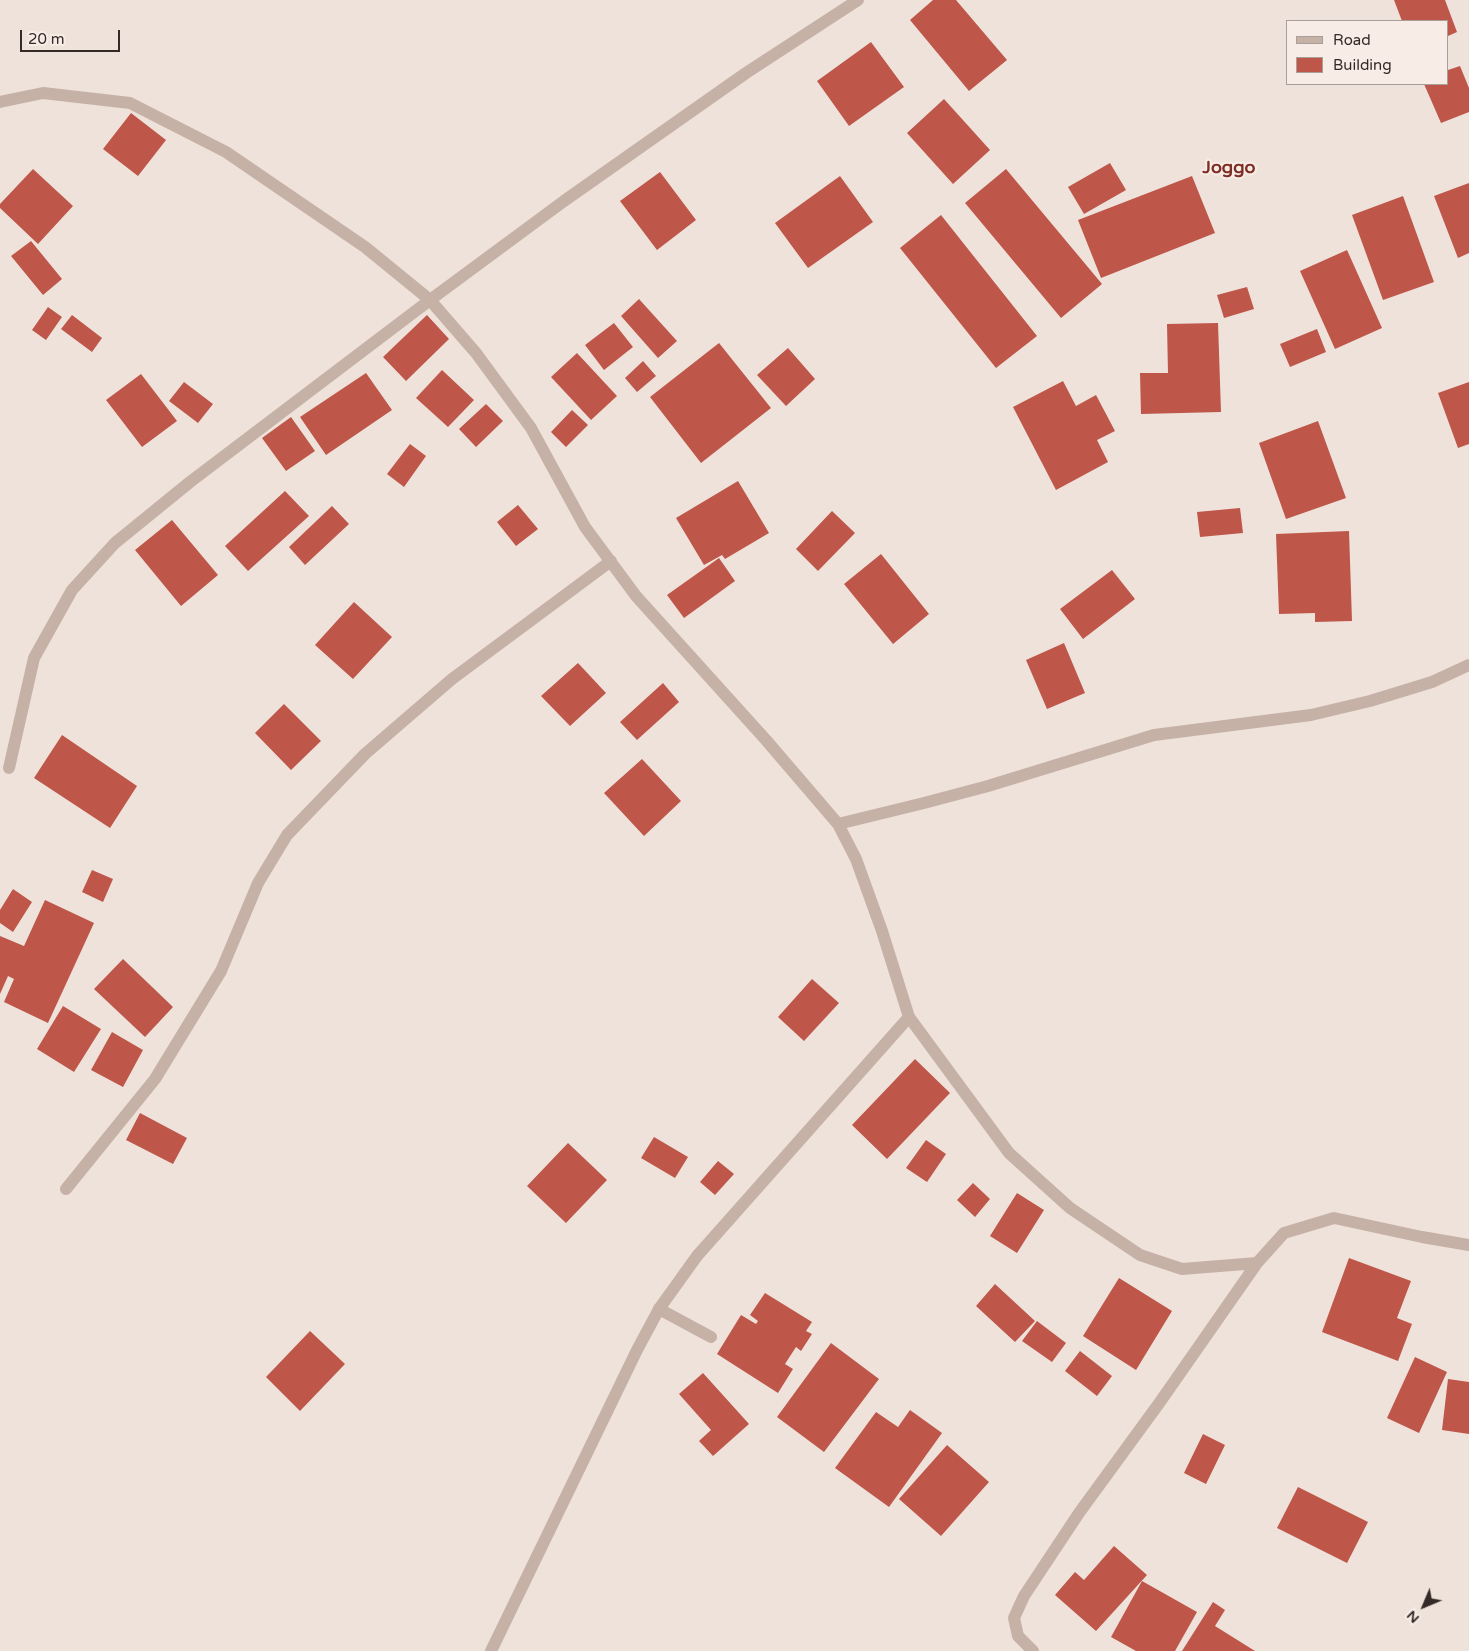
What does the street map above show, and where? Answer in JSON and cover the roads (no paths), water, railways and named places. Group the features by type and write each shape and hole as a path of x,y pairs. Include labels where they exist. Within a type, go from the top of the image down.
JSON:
{"street":[{"path":"9,768 34,658 72,590 115,543 190,482 572,195 746,73 858,0"},
{"path":"0,102 43,92 130,103 226,152 365,247 430,300 476,353 531,428 585,527 636,596 766,740 838,824 856,859 882,931 909,1017 1009,1152 1070,1208 1140,1255 1182,1269 1257,1262"},
{"path":"66,1189 155,1079 221,971 258,884 287,835 365,754 452,679 610,561"},
{"path":"838,824 924,804 988,786 1154,735 1311,715 1370,701 1432,682 1469,665"},
{"path":"491,1651 637,1350 659,1310 697,1256 909,1017"},
{"path":"1033,1651 1018,1636 1014,1618 1024,1596 1079,1513 1160,1402 1257,1262 1284,1233 1334,1218 1469,1245"},
{"path":"659,1310 711,1337"}],"district":[{"name":"Joggo","path":"1229,168"}]}
